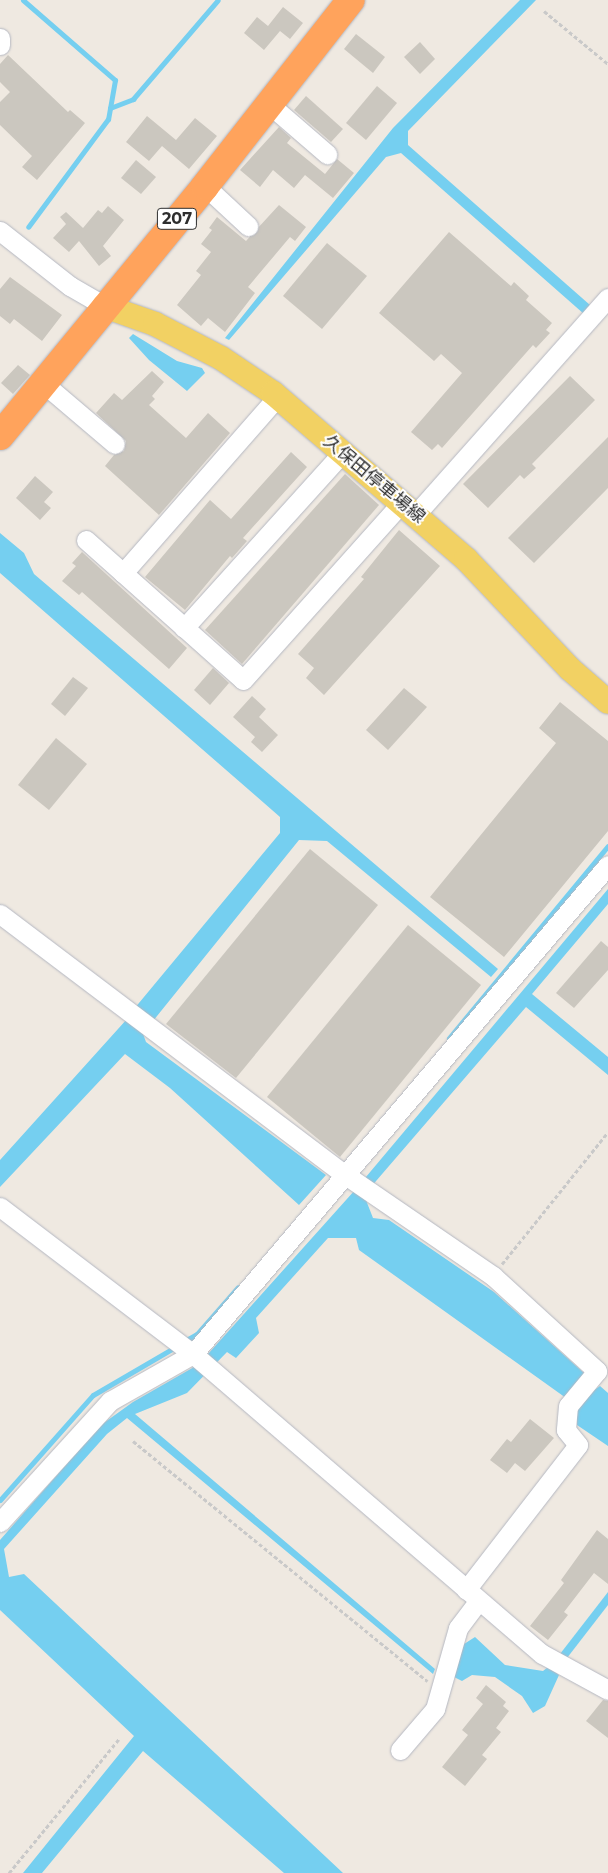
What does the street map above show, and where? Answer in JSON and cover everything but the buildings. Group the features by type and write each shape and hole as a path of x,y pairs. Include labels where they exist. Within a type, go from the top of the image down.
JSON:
{"highway":[{"name":"207","path":"0,436 104,306 205,186 351,0"}],"main road":[{"name":"久保田停車場線","path":"104,306 164,328 221,358 277,397 409,508 466,559 570,669 608,702"}],"street":[{"path":"0,38 0,45"},
{"path":"269,104 327,154"},
{"path":"205,186 248,226"},
{"path":"0,231 70,286 104,306"},
{"path":"86,540 243,680 598,310"},
{"path":"43,383 115,444"},
{"path":"123,573 277,397"},
{"path":"184,628 343,452"},
{"path":"0,1522 110,1401 194,1356 608,865"},
{"path":"0,914 346,1175 493,1276 598,1371 568,1406 566,1430 578,1445 472,1595 458,1628 435,1709 400,1750"},
{"path":"0,1207 194,1356 472,1595 557,1663 607,1687"}],"path":[{"path":"544,11 608,64"},
{"path":"493,1276 608,1132"},
{"path":"133,1441 440,1692"},
{"path":"9,1873 119,1739"}],"water":[{"path":"520,0 536,0 408,131 408,145 590,305 584,314 401,153 386,157 229,340 225,338 393,128"},
{"path":"133,334 177,361 202,368 205,373 187,391 149,360 129,338"},
{"path":"0,533 24,553 34,574 498,969 491,977 327,841 299,840 153,1021 134,1009 280,833 280,817 0,573"},
{"path":"608,889 608,904 532,994 608,1057 608,1075 526,1007 364,1195 373,1218 389,1220 494,1292 585,1374 590,1393 600,1386 608,1393 608,1446 577,1425 576,1407 566,1398 359,1250 356,1238 328,1238 256,1318 259,1333 236,1358 227,1352 187,1393 135,1414 435,1669 433,1674 127,1418 107,1434 4,1549 9,1577 24,1574 343,1873 284,1873 143,1751 42,1873 23,1873 134,1736 0,1610 0,1540 101,1425 133,1402 194,1367 200,1372 212,1358 208,1354 355,1190"},
{"path":"127,1019 142,1031 146,1042 326,1175 299,1205 170,1088 125,1054 0,1187 0,1160"},
{"path":"608,1592 608,1605 567,1658 560,1654"},
{"path":"475,1637 505,1665 543,1671 548,1667 559,1675 545,1706 533,1713 522,1696 495,1677 472,1675 462,1681 452,1676 461,1646"}],"waterway":[{"path":"23,0 115,80 108,119 28,227"},
{"path":"110,108 133,99 218,0"},
{"path":"449,1038 608,846"},
{"path":"183,1342 197,1334 238,1287"},
{"path":"0,1500 93,1395 175,1347"}]}
